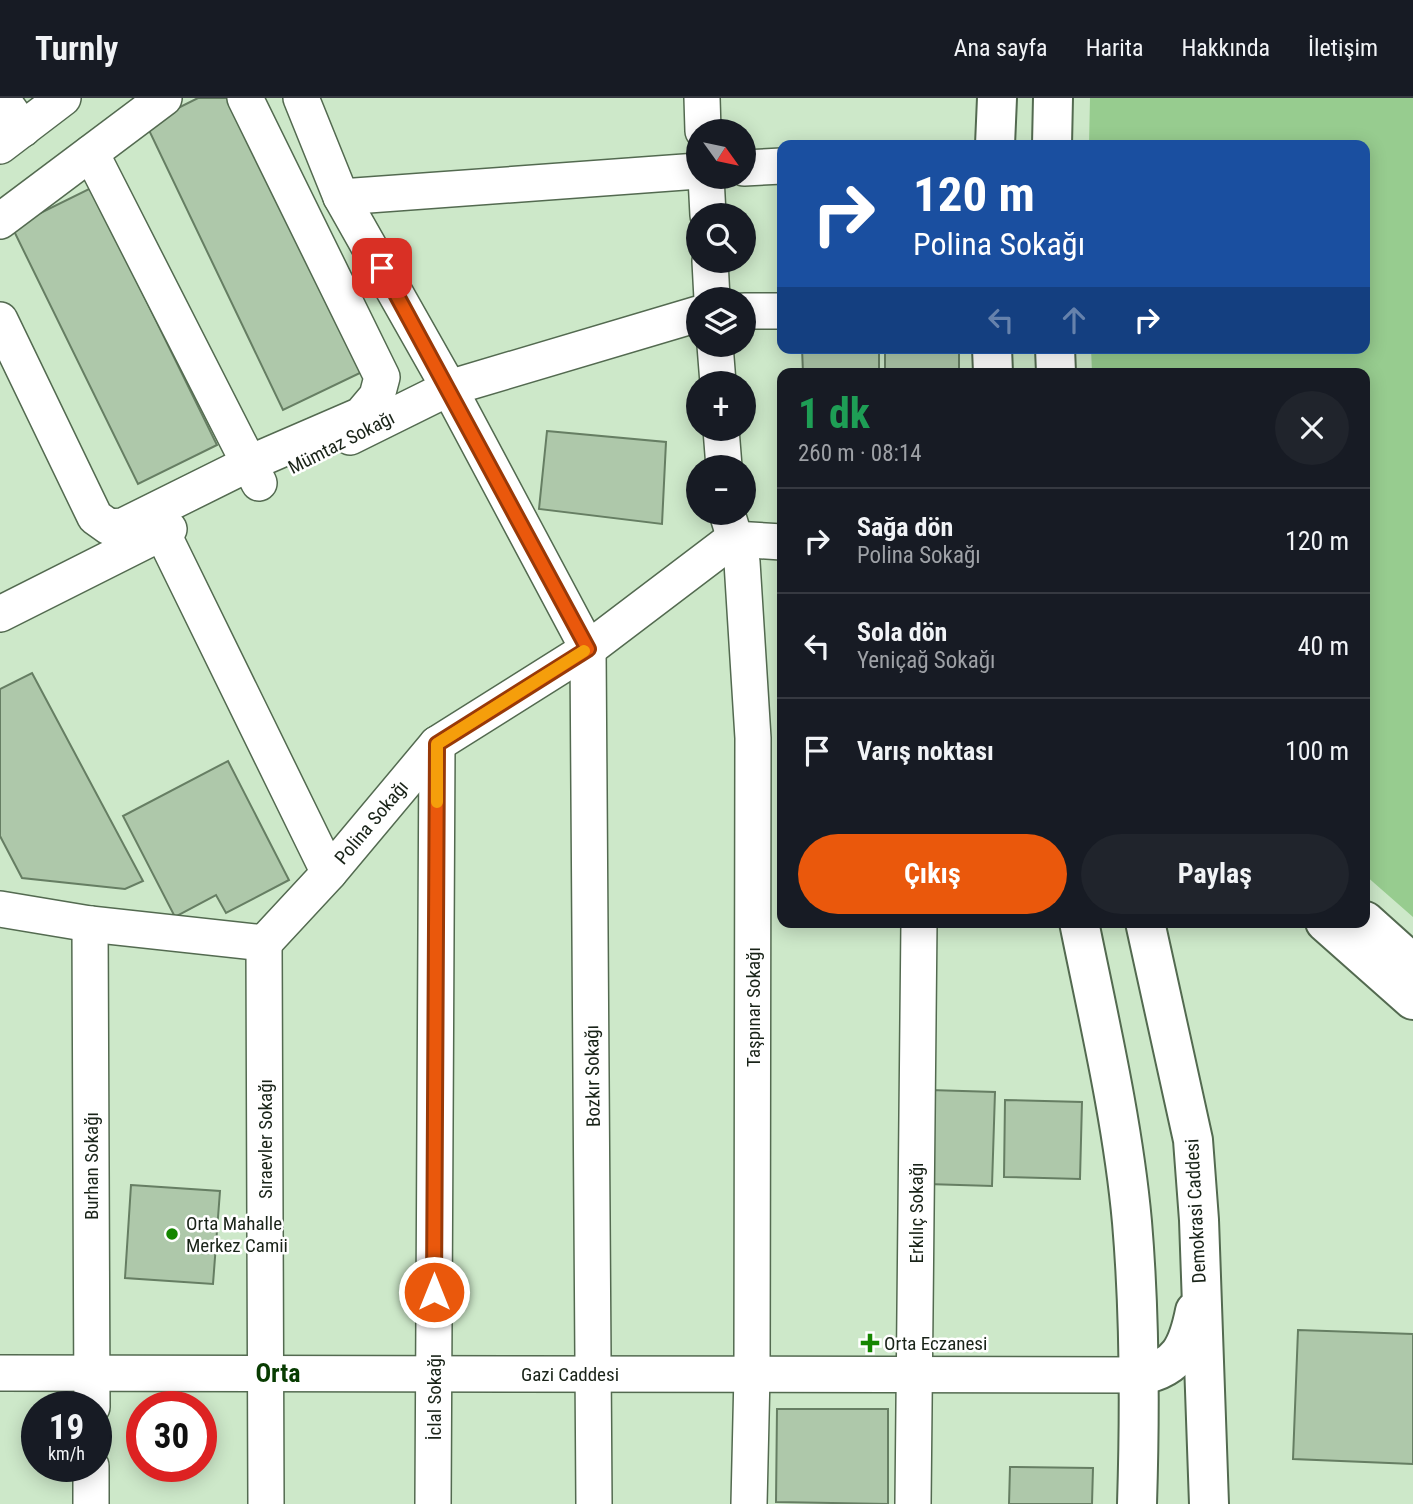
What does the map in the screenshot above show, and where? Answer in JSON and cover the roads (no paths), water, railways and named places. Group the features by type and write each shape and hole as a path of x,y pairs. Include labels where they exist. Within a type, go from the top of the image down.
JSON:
{"main road":[{"path":"995,140 998,98"},
{"path":"1052,98 1052,140"},
{"path":"1370,925 1413,964"},
{"path":"1080,928 1132,1219 1141,1375 1138,1504"},
{"name":"Demokrasi Caddesi","path":"1146,928 1192,1140 1199,1220 1199,1293 1209,1504"},
{"path":"1157,928 1161,997"},
{"path":"1332,928 1413,1000"},
{"path":"1141,1375 1160,1371 1179,1356 1190,1336 1199,1293"}],"street":[{"path":"1,98 12,138 63,98"},
{"path":"0,220 164,98"},
{"path":"0,320 101,523 109,527 123,526 255,473 361,415 377,396 382,377 245,98"},
{"path":"302,98 341,197 449,388 588,649"},
{"path":"702,98 703,119"},
{"path":"91,153 255,473"},
{"path":"756,167 777,166"},
{"path":"341,197 686,172"},
{"path":"756,311 777,312"},
{"name":"Mümtaz Sokağı","path":"0,614 162,532 255,473 449,388 686,318"},
{"path":"730,526 777,540"},
{"name":"Polina Sokağı","path":"264,943 328,873 437,744 588,649 730,526"},
{"name":"Taşpınar Sokağı","path":"730,526 742,562 768,740 748,1504"},
{"path":"162,532 328,873"},
{"name":"Bozkır Sokağı","path":"588,649 594,1504"},
{"name":"İclal Sokağı","path":"433,1504 437,744"},
{"path":"0,909 90,924 264,943"},
{"name":"Burhan Sokağı","path":"90,924 92,1390"},
{"name":"Erkılıç Sokağı","path":"913,1504 919,928"},
{"name":"Sıraevler Sokağı","path":"264,943 266,1504"},
{"name":"Gazi Caddesi","path":"0,1374 92,1390 266,1374 1141,1375"},
{"path":"91,1504 92,1482"}],"place":[{"name":"Orta Mahalle Merkez Camii","path":"172,1234"},
{"name":"Orta Eczanesi","path":"870,1343"}],"district":[{"name":"Orta","path":"278,1373"}]}
